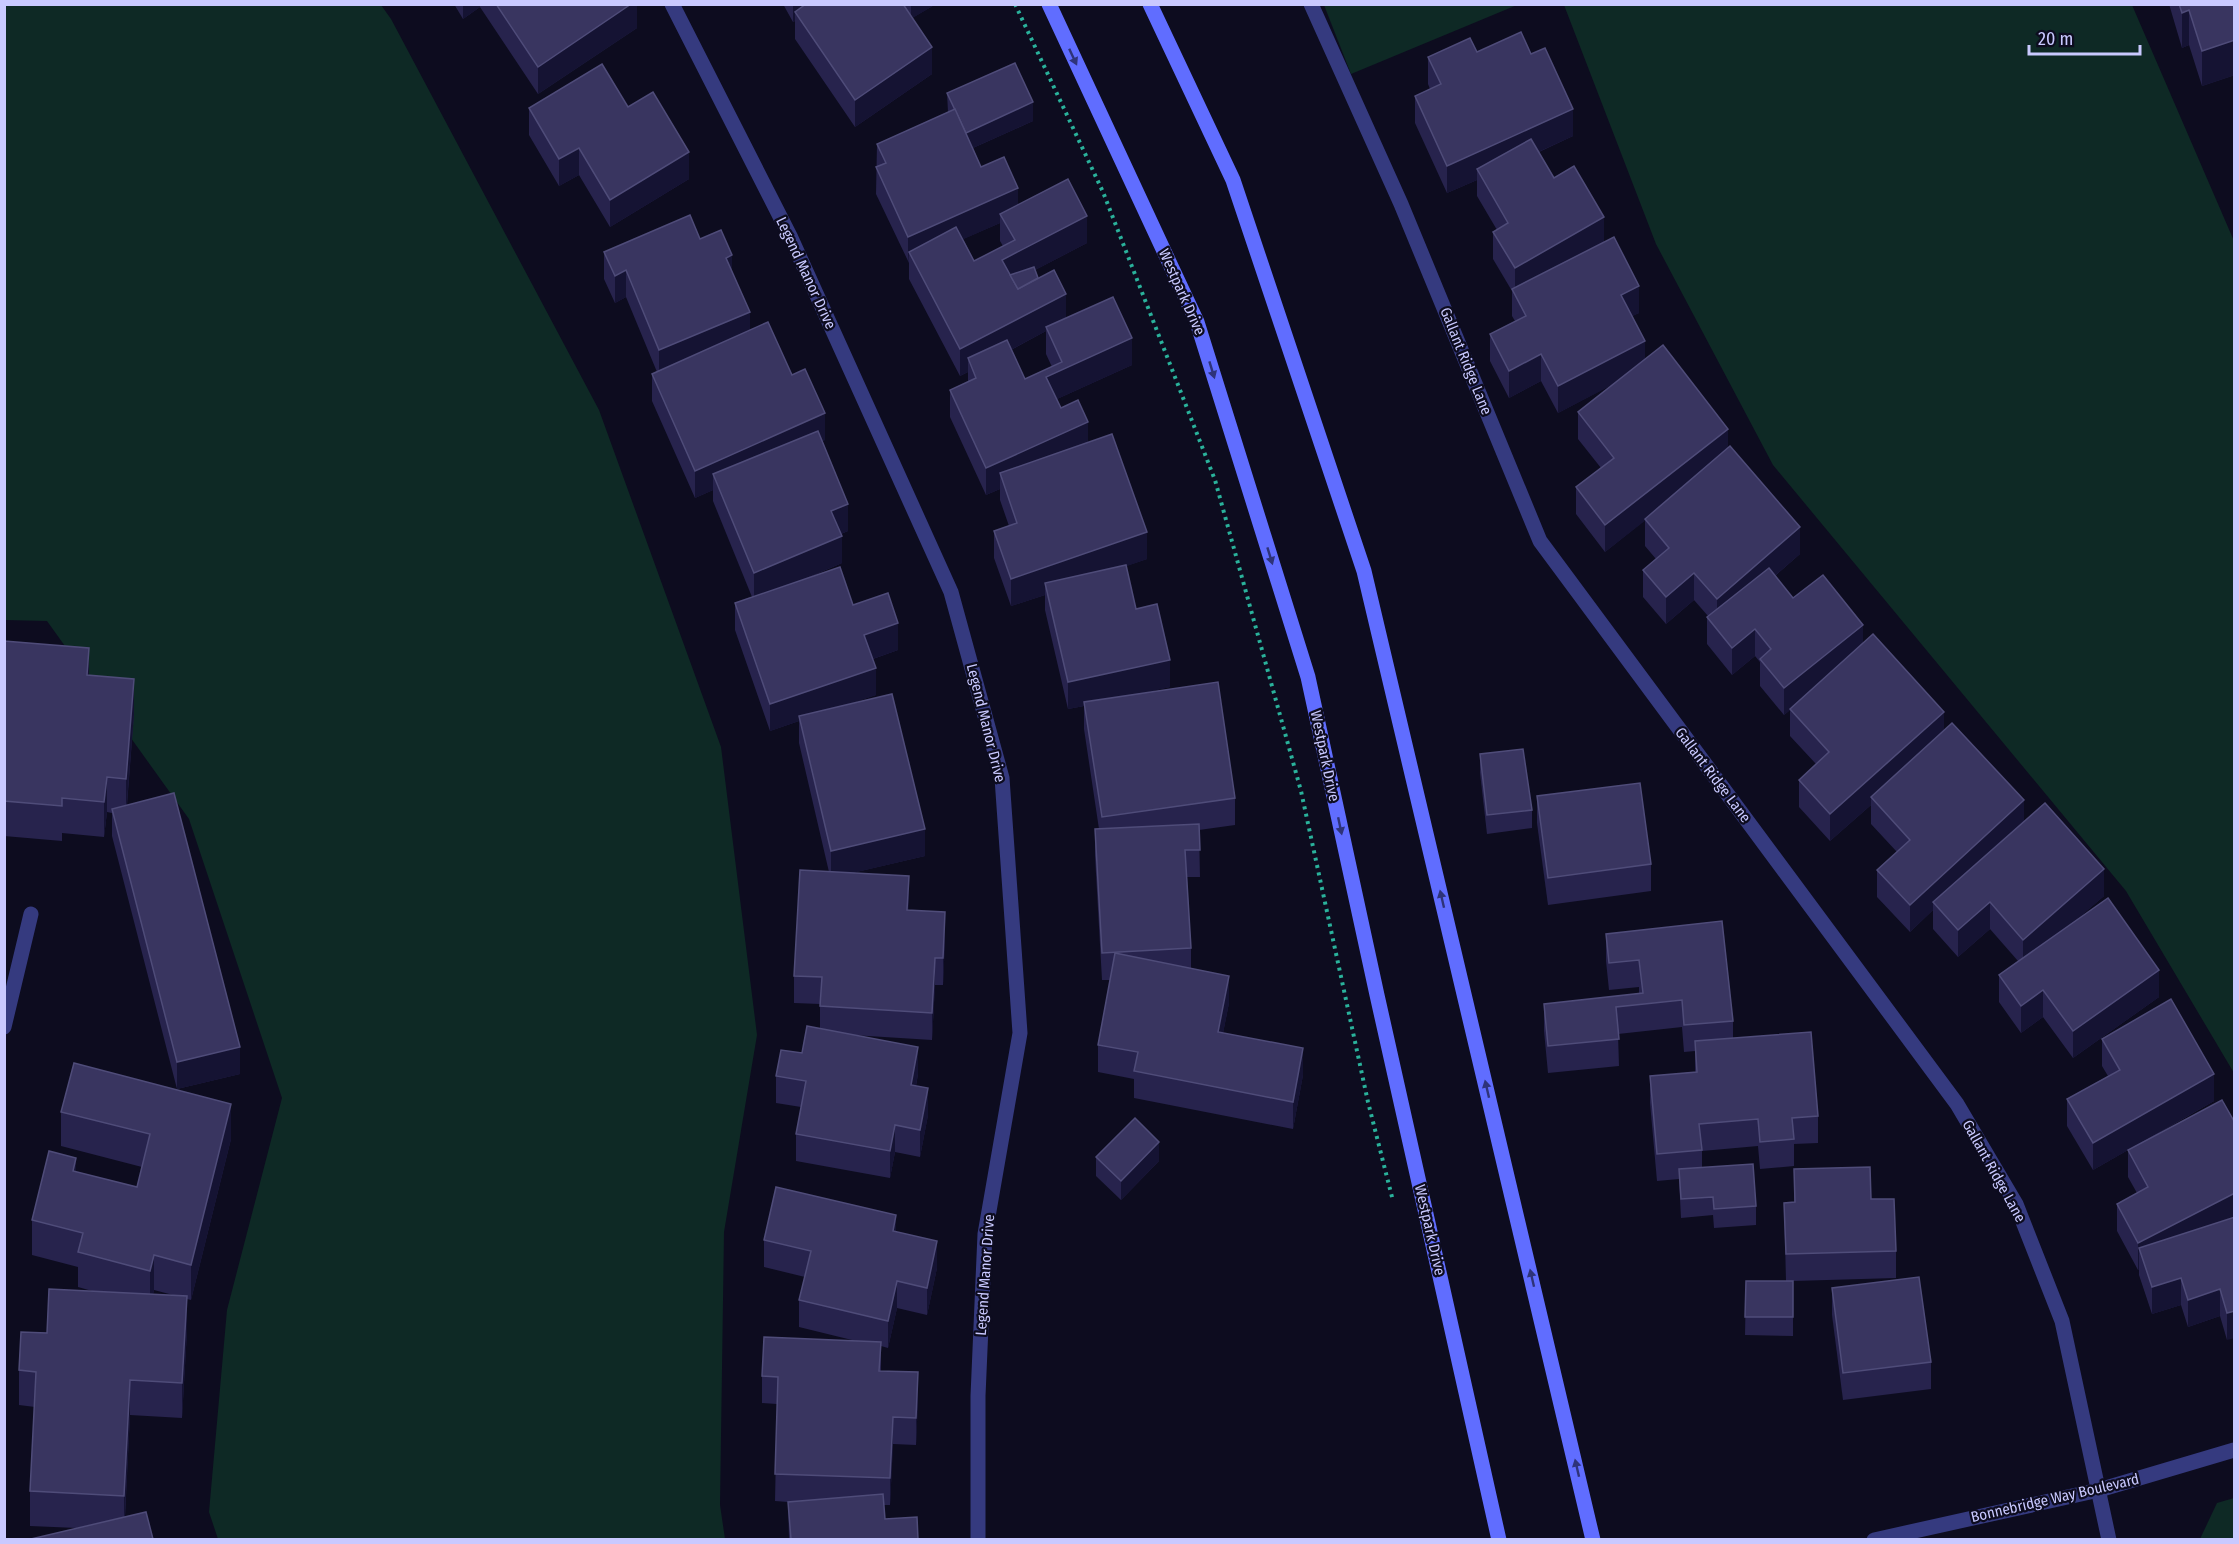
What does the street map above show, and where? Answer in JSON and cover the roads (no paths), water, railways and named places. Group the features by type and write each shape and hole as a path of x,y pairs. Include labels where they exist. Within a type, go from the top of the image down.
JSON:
{"main road":[{"name":"Westpark Drive","path":"1049,4 1197,322 1308,676 1374,983 1499,1539"},
{"path":"1150,4 1233,180 1364,571 1593,1539"}],"street":[{"name":"Legend Manor Drive","path":"672,4 791,238 951,592 1002,778 1020,1033 985,1234 978,1396 978,1539"},
{"name":"Gallant Ridge Lane","path":"1311,4 1401,204 1540,541 1958,1104 2016,1203 2062,1321 2109,1539"},
{"path":"4,1027 31,914"},
{"name":"Bonnebridge Way Boulevard","path":"1874,1539 2098,1490 2235,1450"}]}
